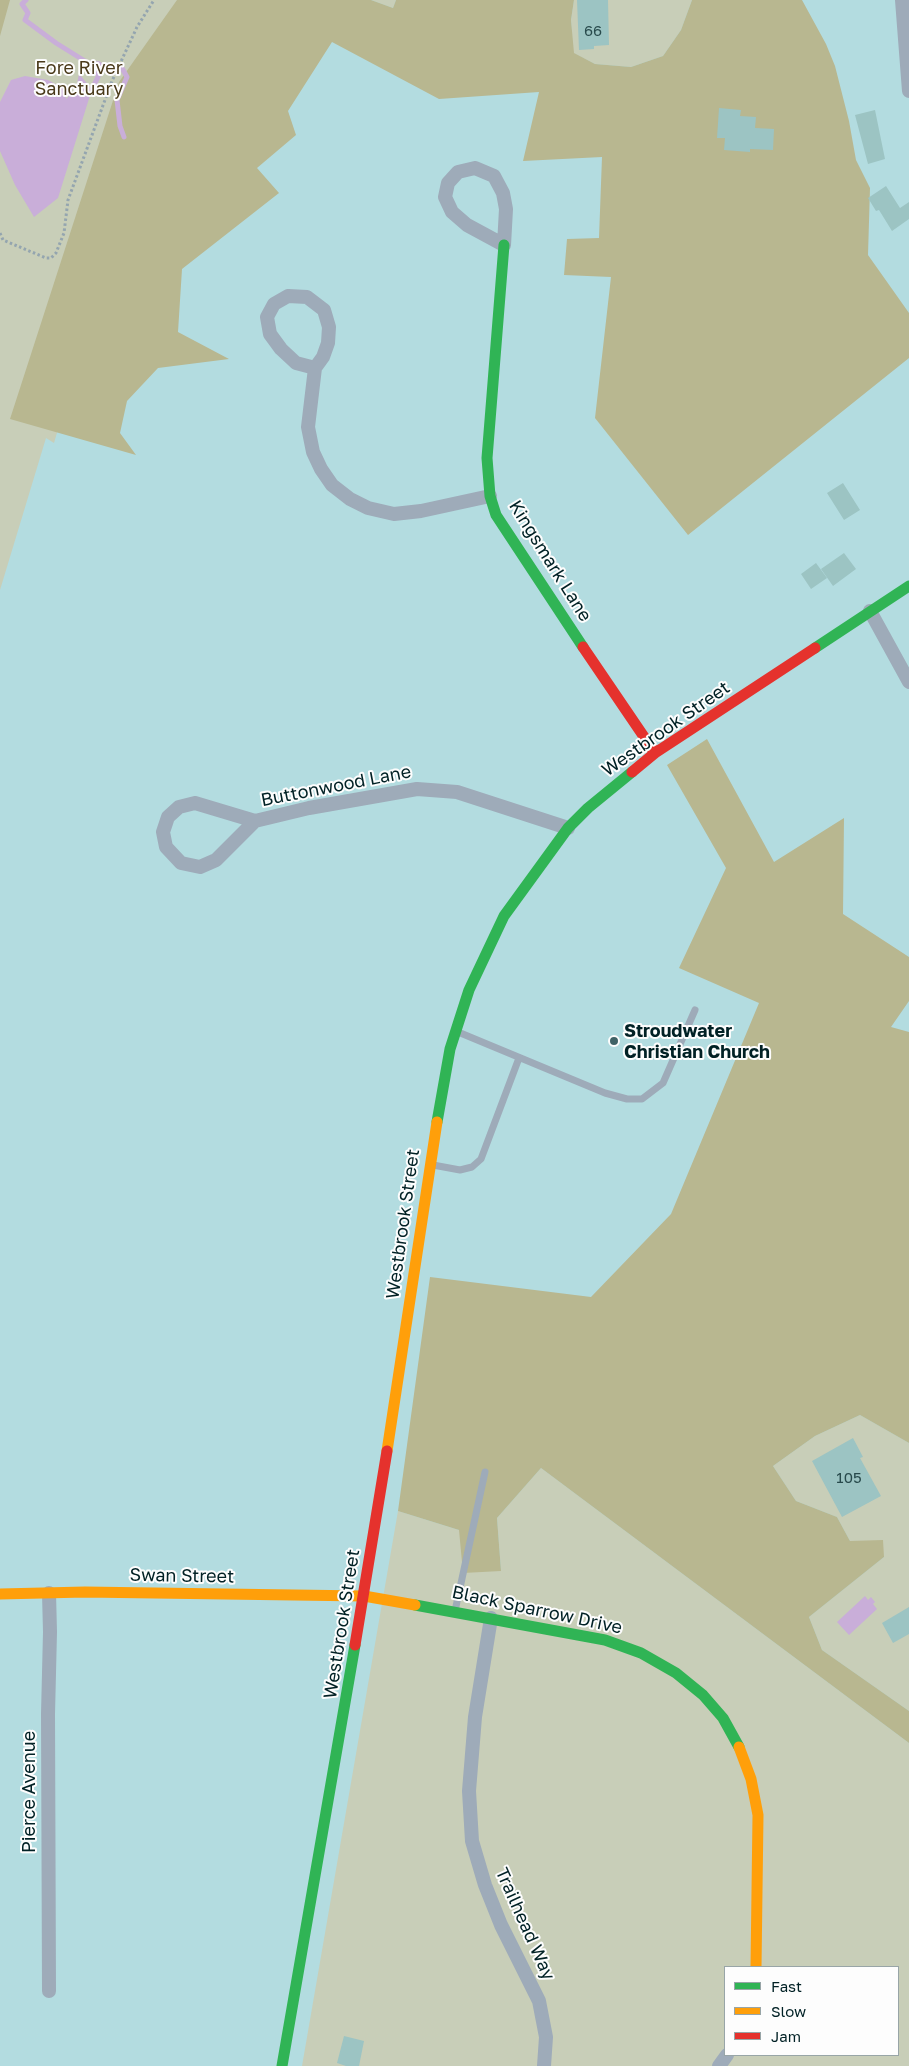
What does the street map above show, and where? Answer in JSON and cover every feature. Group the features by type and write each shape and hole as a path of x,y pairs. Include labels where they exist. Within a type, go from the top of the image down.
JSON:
{"main road":[{"name":"Kingsmark Lane","path":"504,246 487,458 490,496 496,515 525,561 655,753"},
{"name":"Westbrook Street","path":"282,2066 364,1596 443,1087 455,1030 469,990 504,916 568,828 612,787 655,753 909,586"},
{"name":"Swan Street","path":"0,1594 364,1596"},
{"name":"Black Sparrow Drive","path":"364,1596 605,1640 641,1653 676,1673 703,1695 722,1718 738,1745 751,1780 758,1815 756,1966"}],"street":[{"path":"902,0 909,91"},
{"name":"Kingsmark Lane","path":"475,168 494,176 503,193 506,209 504,246 467,225 452,212 445,197 448,183 458,172 475,168"},
{"path":"315,368 296,363 281,349 270,334 267,317 274,304 288,296 307,297 324,310 329,327 328,343 323,357 315,368 308,427 313,452 321,469 332,485 350,500 368,508 394,514 421,511 490,496"},
{"path":"870,612 909,682"},
{"name":"Buttonwood Lane","path":"255,821 309,808 417,789 457,792 568,828"},
{"path":"196,803 255,821 216,860 200,866 180,863 166,846 163,832 168,817 179,807 196,803"},
{"name":"Pierce Avenue","path":"49,1593 49,1991"},
{"name":"Trailhead Way","path":"491,1618 475,1717 470,1782 472,1841 485,1885 501,1926 539,2001 546,2037 544,2066"}],"lane":[{"path":"455,1030 518,1058 606,1093 626,1100 642,1099 663,1083 696,1010"},
{"path":"430,1165 460,1170 472,1167 481,1158 518,1058"},
{"path":"455,1612 485,1472"}],"path":[{"path":"0,233 6,242 46,258 51,258 56,253 64,233 68,200 112,81 136,27 154,0"}],"green space":[{"name":"Fore River Sanctuary","path":"0,0 201,0 168,53 54,443 46,438 0,590"},
{"path":"0,0 10,0 0,36"},
{"path":"177,0 371,0 393,8 396,0 574,0 571,20 574,53 595,64 631,67 663,56 681,30 692,0 802,0 826,44 835,66 849,121 856,160 870,188 868,255 909,313 909,358 688,535 595,418 611,277 564,275 567,239 599,238 602,157 523,161 539,92 439,99 332,42 288,111 296,135 257,168 279,193 182,269 178,332 229,359 158,368 127,401 120,433 136,455 10,419 119,82"},
{"path":"371,0 396,0 393,8"},
{"path":"574,0 692,0 681,30 663,56 631,67 595,64 573,53 571,20"},
{"path":"707,739 774,862 844,818 843,914 909,957 909,1001 891,1027 909,1032 909,1443 860,1415 815,1436 773,1466 796,1501 837,1517 850,1541 883,1540 884,1557 809,1617 822,1650 909,1711 909,1743 541,1468 497,1518 501,1571 463,1573 459,1530 398,1511 430,1277 591,1297 671,1214 759,1003 679,968 726,868 667,765"},
{"path":"860,1415 909,1443 909,1711 822,1650 809,1617 884,1557 850,1541 837,1517 796,1501 773,1466 815,1436"},
{"path":"541,1468 909,1743 909,2066 302,2066 398,1511 459,1530 501,1571 497,1518"}],"shaded area":[{"path":"79,74 92,89 58,198 34,217 15,185 0,151 0,102 11,80 25,76 48,80 64,89 66,99 76,89"},
{"path":"865,1596 868,1600 871,1597 877,1609 849,1635 837,1622"}],"building":[{"path":"577,0 608,0 609,45 579,50"},
{"path":"719,108 741,110 740,116 756,117 755,128 774,129 773,150 750,149 750,152 724,150 725,138 717,138"},
{"path":"875,110 885,159 868,164 855,115"},
{"path":"886,186 900,208 909,202 909,219 892,231 879,210 876,211 868,198"},
{"path":"843,483 860,510 844,520 827,493"},
{"path":"844,553 856,569 833,586 821,569"},
{"path":"816,563 827,578 811,589 801,574"},
{"path":"853,1438 863,1457 860,1458 881,1496 842,1517 812,1461"},
{"path":"909,1607 909,1634 893,1643 882,1623"},
{"path":"344,2036 364,2041 359,2066 346,2066 337,2063"}],"waterway":[{"path":"26,0 22,4 28,13 25,20 56,43 88,63 99,64 98,77 92,89"},
{"path":"99,64 104,68 122,68 127,77 117,100 120,126 124,137"}],"traffic: fast":[{"path":"504,245 487,458 490,496 496,515 583,647"},
{"path":"815,648 909,586"},
{"path":"437,1122 450,1049 469,990 504,916 568,828 588,808 632,772"},
{"path":"415,1605 605,1640 641,1653 676,1673 703,1695 723,1718 739,1747"},
{"path":"282,2066 355,1645"}],"traffic: slow":[{"path":"387,1451 437,1122"},
{"path":"0,1594 85,1592 364,1596 415,1605"},
{"path":"739,1747 751,1779 758,1815 756,1966"}],"traffic: jam":[{"path":"583,647 655,753"},
{"path":"632,772 655,753 815,648"},
{"path":"355,1645 387,1451"}],"place":[{"name":"Stroudwater Christian Church","path":"614,1041"}]}
